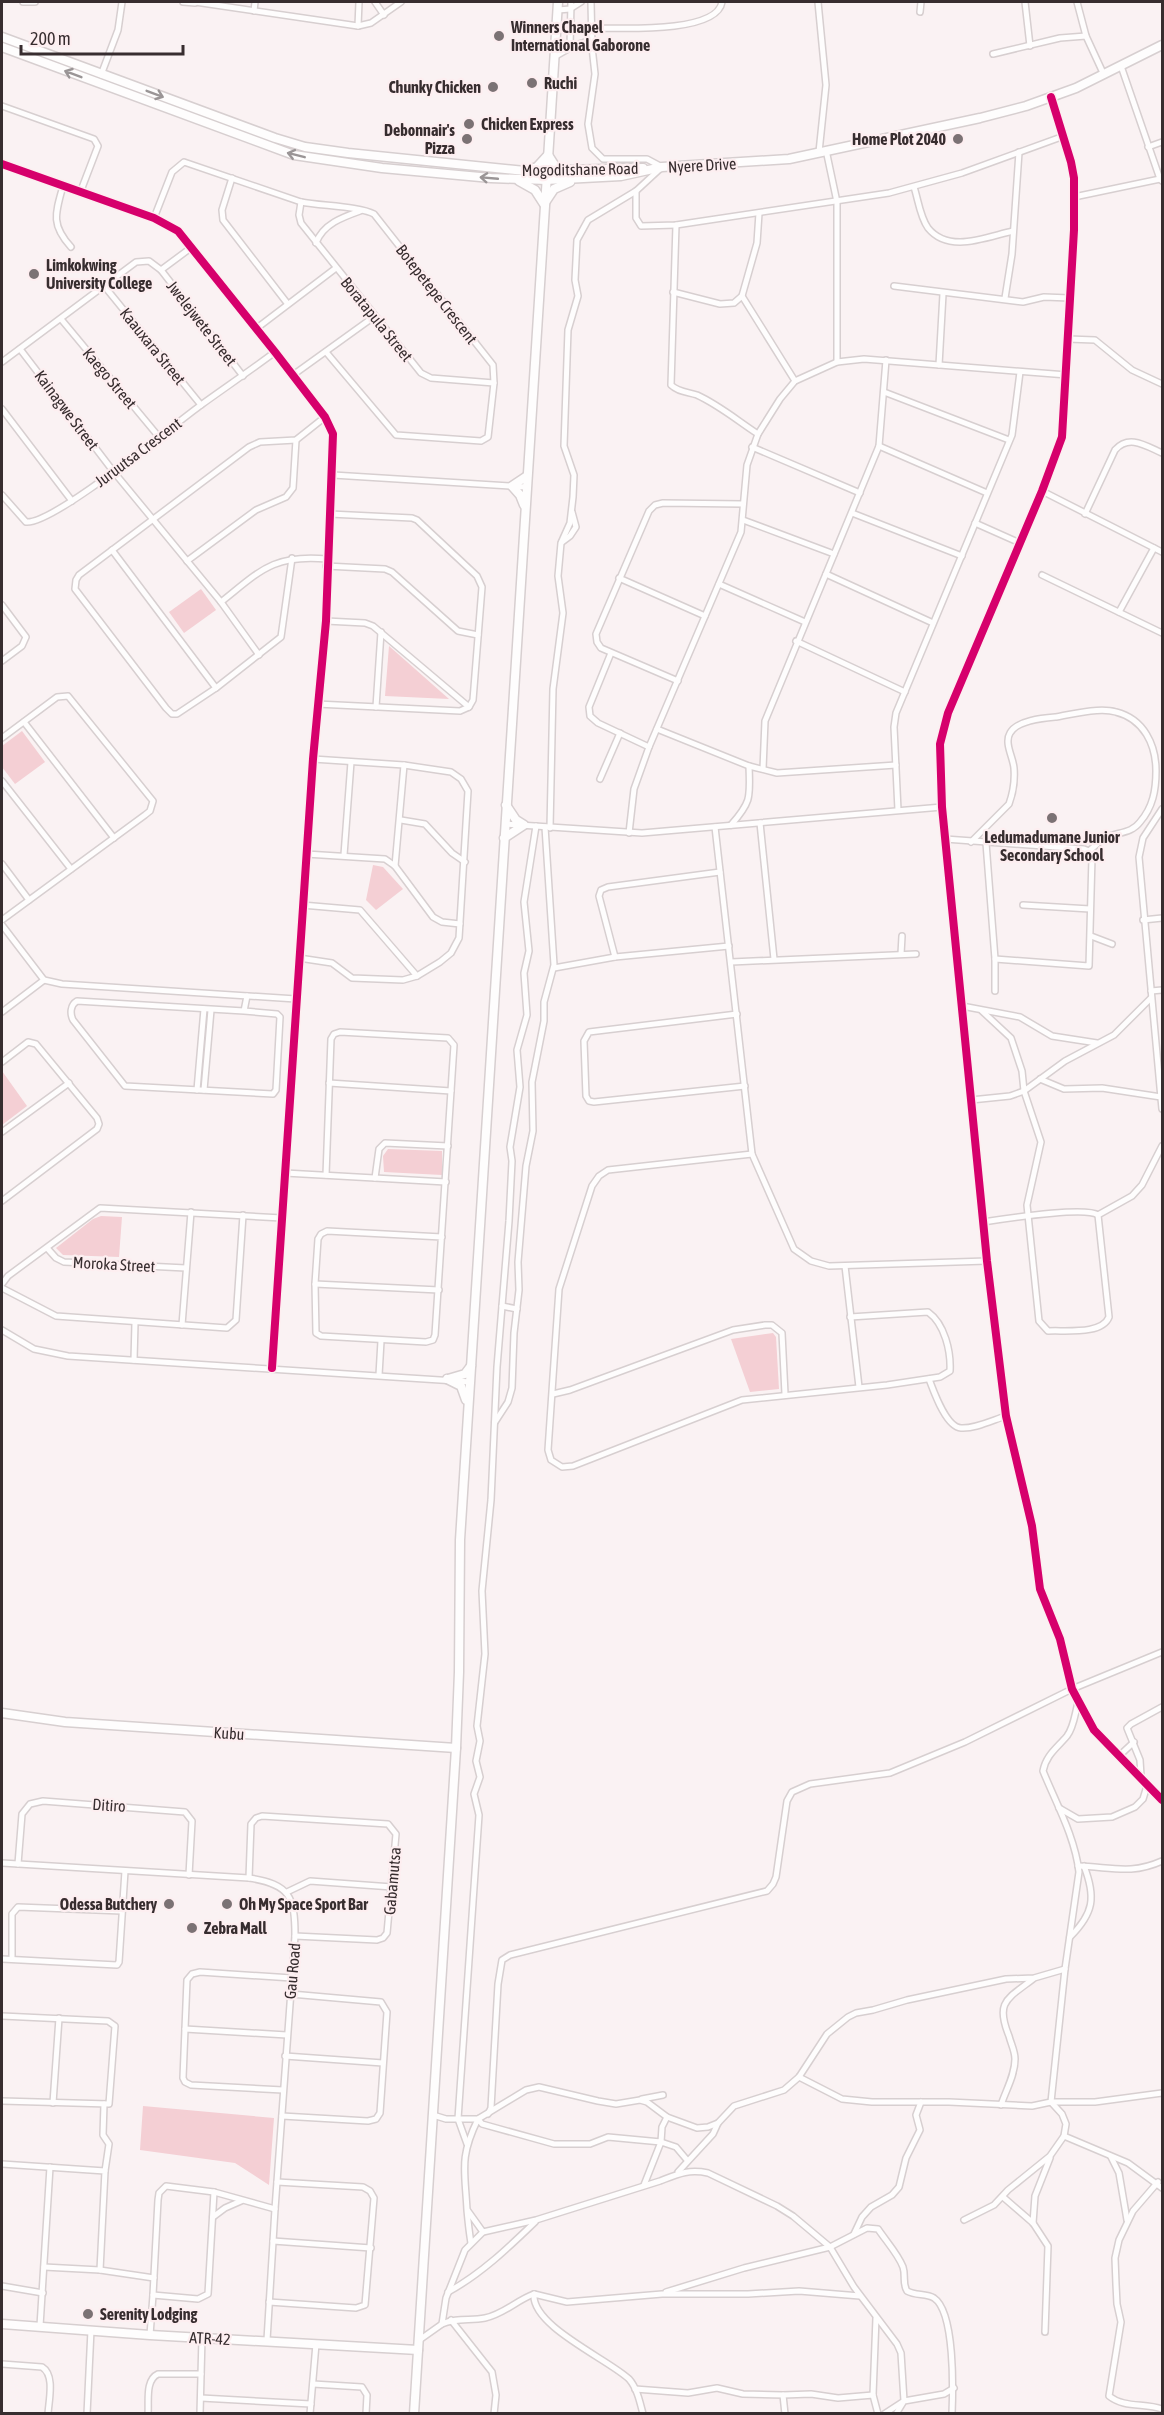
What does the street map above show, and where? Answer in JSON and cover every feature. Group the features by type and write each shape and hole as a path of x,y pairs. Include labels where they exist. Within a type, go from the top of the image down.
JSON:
{"main road":[{"path":"414,2414 456,1748 460,1540 558,6"},
{"name":"Mogoditshane Road","path":"2,37 298,145 382,157 525,171 575,180 621,176 651,168"},
{"path":"823,151 980,118 1051,97 1104,75 1162,45"},
{"name":"Mogoditshane Road","path":"2,47 294,155 382,168 517,180 565,171 651,168"},
{"name":"Nyere Drive","path":"651,168 789,159 823,151"},
{"path":"525,171 537,167 548,155"},
{"path":"548,155 555,166 565,171"},
{"path":"517,180 535,190 544,204"},
{"path":"544,204 554,189 575,180"},
{"path":"525,508 520,495 512,486 527,476"},
{"path":"504,838 524,825 516,820 506,805"},
{"path":"447,1379 465,1374 471,1366"},
{"path":"447,1379 462,1388 469,1409"},
{"name":"Kubu","path":"2,1713 65,1722 456,1748"},
{"path":"436,1746 450,1740 457,1728"},
{"name":"ATR-42","path":"2,2324 316,2344 418,2346"}],"street":[{"path":"23,2 35,2"},
{"path":"97,84 118,30 122,2"},
{"path":"183,2 358,26 371,23 401,2"},
{"path":"254,11 255,2"},
{"path":"358,26 360,2"},
{"path":"375,2 384,15"},
{"path":"570,48 571,2"},
{"path":"558,6 570,9 581,2"},
{"path":"494,1424 508,1402 512,1388 518,1262 525,1183 533,1131 532,1077 544,1021 544,1002 554,968 548,827 553,689 563,613 558,576 561,543 570,523 572,511 574,475 564,447 568,330 578,296 575,280 577,240 588,220 636,191 662,167 647,159 603,159 592,148 588,124 595,74 591,2"},
{"path":"592,28 674,26 712,15 720,10 722,2"},
{"path":"818,2 826,85 823,151 837,202 837,363"},
{"path":"920,12 921,2"},
{"path":"1025,2 1030,45"},
{"path":"1077,2 1086,36 1104,75"},
{"path":"993,54 1060,38 1086,36"},
{"path":"555,57 570,48 592,40"},
{"path":"1074,197 1161,180 1122,66"},
{"path":"1051,97 1073,171 1074,197 1067,375 1062,437 1042,491 948,713 939,759 942,807 987,1261 1006,1416 1032,1526 1040,1588 1060,1639 1072,1689 1078,1703 1094,1730 1162,1800"},
{"path":"2,106 97,142 98,146 80,193"},
{"path":"636,191 636,218 641,226 676,225 837,202 914,187 962,173 1064,136"},
{"path":"1148,147 1162,142"},
{"path":"1005,298 1014,231 1019,152"},
{"name":"Botepetepe Crescent","path":"154,218 172,172 180,164 191,162 301,202 374,214 491,362 494,368 494,383 490,434 485,440 399,436 393,433 326,352"},
{"path":"2,164 154,218 178,231 293,375 325,417 333,434 333,475 326,566 326,621 317,704 306,854 272,1368"},
{"path":"232,178 222,210 222,220 287,303"},
{"path":"63,186 56,221 58,231 71,247"},
{"path":"914,187 927,227 947,241 961,243 1014,231"},
{"name":"Boratapula Street","path":"301,202 301,223 425,376 494,383"},
{"path":"316,243 320,234 334,222 362,211"},
{"path":"673,292 720,304 734,303 742,296 757,243 759,213"},
{"path":"676,225 671,386 710,402 758,434"},
{"path":"2,362 131,266 143,260 149,261 161,270 192,247"},
{"path":"257,328 336,268"},
{"name":"Jwelejwete Street","path":"161,270 243,376"},
{"path":"894,286 943,294 1005,298 1026,302 1044,297 1070,298"},
{"name":"Kaauxara Street","path":"105,287 201,405"},
{"path":"939,365 943,294"},
{"path":"742,296 795,381"},
{"path":"293,375 375,316"},
{"name":"Kaego Street","path":"61,319 159,437"},
{"path":"1068,339 1095,340 1132,370 1162,384"},
{"name":"Kainagwe Street","path":"20,349 113,471 221,602 258,655"},
{"name":"Juruutsa Crescent","path":"2,495 21,519 31,523 51,514 275,352"},
{"path":"629,833 634,789 649,747 741,532 747,465 752,447 780,399 795,381 837,363 856,360 886,360 1067,375"},
{"path":"763,769 765,721 796,641 879,446 886,360"},
{"path":"898,810 894,720 1009,440 1013,428 1020,372"},
{"path":"884,392 1009,440"},
{"path":"2,409 72,501"},
{"path":"292,558 282,634 182,713 172,714 75,589 77,578 252,445 296,440 325,417"},
{"path":"187,561 256,510 289,495 293,489 296,440"},
{"path":"1085,514 1119,445 1127,441 1134,441 1162,453"},
{"path":"879,446 987,493"},
{"path":"752,447 860,493"},
{"path":"333,475 526,487"},
{"path":"1042,491 1162,552"},
{"path":"678,681 601,648 596,634 649,511 655,505 663,503 743,504"},
{"path":"852,513 962,556"},
{"path":"317,704 460,711 469,707 473,700 478,635 481,581 417,520 330,514"},
{"path":"743,520 834,554"},
{"path":"975,523 1020,543"},
{"path":"1119,612 1154,548"},
{"path":"112,550 216,688"},
{"path":"221,602 263,569 278,561 292,558 327,559"},
{"path":"326,566 385,569 392,572 458,631 478,635"},
{"path":"826,574 933,623"},
{"path":"1042,575 1162,633"},
{"path":"619,578 705,616"},
{"path":"719,584 805,622"},
{"path":"2,606 26,637 22,646 2,661"},
{"path":"326,621 369,624 469,707"},
{"path":"376,707 381,632"},
{"path":"796,641 905,692"},
{"path":"611,652 589,711 593,720 649,747"},
{"path":"2,738 57,697 69,696 153,801 150,811 2,920"},
{"path":"945,839 970,842 1089,851 1109,836 1132,829 1139,824 1149,810 1154,796 1156,762 1150,738 1142,728 1115,711 1043,718 1021,724 1012,730 1007,742 1014,771 1012,797 1009,804 970,842"},
{"path":"24,722 114,838"},
{"path":"657,729 749,766 784,773 896,765"},
{"path":"600,779 620,733"},
{"path":"299,958 332,963 352,978 403,980 417,976 451,953 459,938 465,862 468,791 466,784 451,772 404,765 313,759"},
{"path":"344,855 351,762"},
{"path":"395,866 401,820 404,765"},
{"path":"731,825 747,806 750,798 749,766"},
{"path":"2,781 71,869"},
{"path":"505,824 629,833 942,807"},
{"path":"1162,809 1143,838 1139,850 1143,920 1162,1108"},
{"path":"401,820 424,824 465,862"},
{"path":"760,823 774,959"},
{"path":"467,2144 458,2120 479,1815 474,1794 480,1778 476,1761 480,1741 477,1726 485,1654 482,1591 491,1500 511,1183 511,1139 520,1087 517,1046 527,1015 524,973 529,948 524,902 536,826"},
{"path":"715,827 752,1154 794,1249 811,1261 829,1266 987,1261"},
{"path":"986,843 995,959 995,991"},
{"path":"995,959 1087,967 1091,936 1093,862 1089,851"},
{"path":"306,854 385,858 395,866 433,917 442,922 460,924"},
{"path":"2,864 29,900"},
{"path":"615,957 599,896 601,890 608,887 720,872"},
{"path":"303,905 360,910 417,976"},
{"path":"1023,905 1090,909"},
{"path":"1143,920 1162,918"},
{"path":"2,925 44,980 62,984 296,999"},
{"path":"901,954 902,936"},
{"path":"1091,936 1112,944"},
{"path":"554,968 615,957 729,946"},
{"path":"731,962 916,954"},
{"path":"2,1012 44,980"},
{"path":"150,1006 151,990"},
{"path":"971,1100 1011,1096 1024,1091 1074,1055 1114,1035 1151,995 1162,990"},
{"path":"244,1011 247,996"},
{"path":"78,1002 207,1009 277,1014 280,1017 276,1092 272,1095 124,1085 73,1020 71,1014 73,1006 78,1002"},
{"path":"962,1006 1020,1017 1052,1036 1099,1043"},
{"path":"200,1090 207,1009"},
{"path":"982,1011 1011,1038 1022,1071 1024,1091 1041,1148 1028,1197 1039,1321 1048,1331 1096,1328 1107,1322 1109,1317 1098,1215"},
{"path":"737,1014 589,1032 584,1041 586,1096 589,1101 594,1102 745,1086"},
{"path":"326,1175 331,1039 337,1033 445,1037 451,1040 454,1045 452,1091 439,1290 433,1340 426,1342 381,1341 318,1334 316,1331 315,1284 318,1239 324,1232 442,1237"},
{"path":"2,1062 25,1044 34,1043 97,1118 98,1127 2,1201"},
{"path":"1040,1079 1064,1089 1102,1088 1162,1101"},
{"path":"2,1132 69,1083"},
{"path":"329,1083 452,1091"},
{"path":"375,1178 378,1149 385,1143 448,1146"},
{"path":"1098,1215 1132,1196 1142,1185 1162,1146"},
{"path":"752,1154 608,1170 599,1176 592,1186 560,1280 548,1449 551,1460 562,1467 573,1466 742,1400 929,1379 946,1375 951,1369 944,1331 934,1316 923,1311 850,1317"},
{"path":"285,1173 446,1182"},
{"path":"511,1183 525,1183"},
{"path":"243,1215 234,1323 227,1328 54,1316 2,1286 8,1276 100,1208 191,1212 243,1215 282,1218"},
{"path":"182,1325 191,1212"},
{"path":"983,1222 1029,1216 1093,1212 1098,1215"},
{"name":"Moroka Street","path":"47,1248 64,1262 186,1268"},
{"path":"845,1266 860,1388"},
{"path":"315,1284 439,1290"},
{"path":"502,1306 517,1309"},
{"path":"134,1360 135,1323"},
{"path":"553,1394 570,1390 733,1330 765,1325 772,1325 782,1333 785,1394"},
{"path":"2,1330 28,1346 46,1353 68,1356 471,1382"},
{"path":"379,1375 381,1341"},
{"path":"929,1379 942,1409 954,1426 967,1427 1006,1416"},
{"path":"496,1400 508,1402"},
{"path":"488,2114 492,2095 498,1984 502,1960 510,1955 767,1891 776,1877 787,1801 792,1792 810,1784 890,1773 965,1742 1072,1689 1162,1652"},
{"path":"1070,1937 1089,1914 1091,1885 1081,1866 1043,1771 1054,1747 1070,1731 1078,1703"},
{"path":"1141,1776 1140,1760 1127,1728 1162,1707"},
{"path":"1120,1755 1134,1742"},
{"path":"1059,1808 1078,1819 1112,1817 1135,1807 1143,1799 1147,1786"},
{"name":"Ditiro","path":"18,1864 22,1814 26,1808 30,1803 43,1801 66,1802 185,1812 192,1821 189,1875"},
{"name":"Gabamutsa","path":"249,1878 251,1824 256,1818 262,1816 388,1824 396,1834 387,1933 384,1938 377,1940 295,1936"},
{"path":"1081,1866 1114,1867 1130,1871 1146,1869 1162,1861"},
{"path":"2,1863 249,1878 278,1885 286,1892 301,1883 310,1881 392,1887"},
{"path":"964,2220 994,2205 1050,2156 1064,2136 1066,2124 1062,2114 1052,2102 1065,1969 1081,1866"},
{"path":"2,1959 117,1965 125,1871"},
{"name":"Gau Road","path":"267,2340 274,2209 295,1936 294,1905 286,1892"},
{"path":"12,1959 12,1914 18,1907 122,1911"},
{"path":"678,2172 707,2141 717,2123 734,2106 784,2090 799,2077 827,2034 856,2013 1006,1979 1034,1978 1065,1969"},
{"path":"283,2090 191,2085 185,2082 183,2078 187,1980 192,1974 200,1972 292,1978"},
{"path":"1001,2105 1015,2059 1001,2016 1005,2003 1034,1978"},
{"path":"282,2116 369,2121 376,2119 380,2112 387,2012 381,2002 291,1994"},
{"path":"2,2024 2,2016 108,2021 115,2026 110,2102 104,2104 2,2101"},
{"path":"53,2103 59,2018"},
{"path":"185,2029 287,2035"},
{"path":"285,2056 383,2063"},
{"path":"799,2077 842,2099 864,2102 1032,2106 1052,2102 1095,2102 1162,2093"},
{"path":"432,2115 458,2120 478,2119 526,2090 539,2087 616,2104 663,2095"},
{"path":"640,2100 647,2102 667,2117 697,2128 717,2123"},
{"path":"854,2235 862,2217 871,2207 892,2195 899,2187 906,2158 920,2130 916,2115 921,2102"},
{"path":"100,2270 105,2171 109,2144 103,2135 104,2104"},
{"path":"644,2185 661,2142 662,2127 667,2117"},
{"path":"478,2119 488,2126 554,2144 590,2144 608,2137 661,2142 676,2147 687,2160"},
{"path":"471,2242 463,2180 464,2159 467,2144 478,2119"},
{"path":"1064,2136 1110,2155 1158,2182 1162,2188"},
{"path":"1110,2155 1119,2173 1127,2221"},
{"path":"1033,2223 1035,2196 1050,2156"},
{"path":"2,2164 105,2171"},
{"path":"40,2326 50,2167"},
{"path":"442,2324 448,2292 465,2250 483,2232 536,2220 678,2172 708,2173 793,2216 830,2247 860,2296 893,2337 901,2353 904,2401 896,2414"},
{"path":"269,2302 363,2307 367,2300 375,2198 363,2187 277,2182"},
{"path":"1158,2182 1133,2211 1119,2240 1115,2258 1117,2304 1121,2322 1109,2396 1122,2404 1145,2405 1162,2409"},
{"path":"150,2335 158,2200 162,2189 166,2186 214,2192 274,2209"},
{"path":"153,2295 198,2299 208,2294 214,2192"},
{"path":"1003,2197 1033,2223 1048,2246 1045,2332"},
{"path":"213,2217 225,2208 241,2201"},
{"path":"468,2211 483,2232"},
{"path":"448,2292 466,2282 495,2259 536,2220"},
{"path":"662,2294 744,2268 830,2247 867,2228 878,2229 902,2264 903,2283 907,2291 928,2295 940,2304 946,2320 954,2388 952,2414"},
{"path":"273,2241 371,2247"},
{"path":"44,2267 100,2270 154,2278"},
{"path":"2,2286 43,2293"},
{"path":"418,2346 442,2324 452,2320 484,2318 501,2312 534,2294 567,2302 662,2294 748,2295 799,2291 860,2296"},
{"path":"534,2294 534,2303 546,2319 586,2350 624,2375 635,2389 643,2414"},
{"path":"876,2318 873,2395 878,2414"},
{"path":"452,2320 492,2372 496,2395 494,2414"},
{"path":"87,2414 91,2330"},
{"path":"200,2414 202,2337"},
{"path":"310,2414 316,2344"},
{"path":"2,2364 42,2367 47,2370 50,2377 48,2414"},
{"path":"148,2414 150,2381 153,2377 158,2374 201,2374"},
{"path":"313,2384 362,2387 367,2395 366,2414"},
{"path":"635,2389 688,2393 717,2388 743,2394 811,2394 838,2398 873,2395"},
{"path":"884,2414 904,2401 944,2394 954,2388"},
{"path":"783,2395 785,2414"},
{"path":"201,2398 311,2403"}],"shaded area":[{"path":"201,589 216,610 184,633 169,612"},
{"path":"389,646 449,699 385,696"},
{"path":"22,731 45,762 15,784 2,767 2,746"},
{"path":"373,865 383,867 403,889 376,910 366,900"},
{"path":"2,1071 27,1106 2,1125"},
{"path":"388,1149 442,1151 442,1175 384,1172 383,1156"},
{"path":"101,1216 122,1217 119,1257 63,1255 56,1248 93,1219"},
{"path":"773,1333 776,1337 779,1389 750,1392 731,1339"},
{"path":"143,2106 274,2118 269,2185 235,2163 140,2150"}],"cycle path":[{"path":"1051,97 1074,178 1074,230 1062,437 1042,491 948,713 940,744 942,807 987,1261 1006,1416 1032,1526 1040,1589 1060,1639 1072,1689 1094,1730 1162,1800"},
{"path":"2,164 154,218 178,231 325,417 333,434 326,621 313,759 272,1368"}],"place":[{"name":"Winners Chapel International Gaborone","path":"499,36"},
{"name":"Ruchi","path":"532,83"},
{"name":"Chunky Chicken","path":"493,87"},
{"name":"Chicken Express","path":"469,124"},
{"name":"Debonnair's Pizza","path":"467,139"},
{"name":"Home Plot 2040","path":"958,139"},
{"name":"Limkokwing University College","path":"34,274"},
{"name":"Ledumadumane Junior Secondary School","path":"1052,818"},
{"name":"Odessa Butchery","path":"169,1904"},
{"name":"Oh My Space Sport Bar","path":"227,1904"},
{"name":"Zebra Mall","path":"192,1928"},
{"name":"Serenity Lodging","path":"88,2314"}]}
